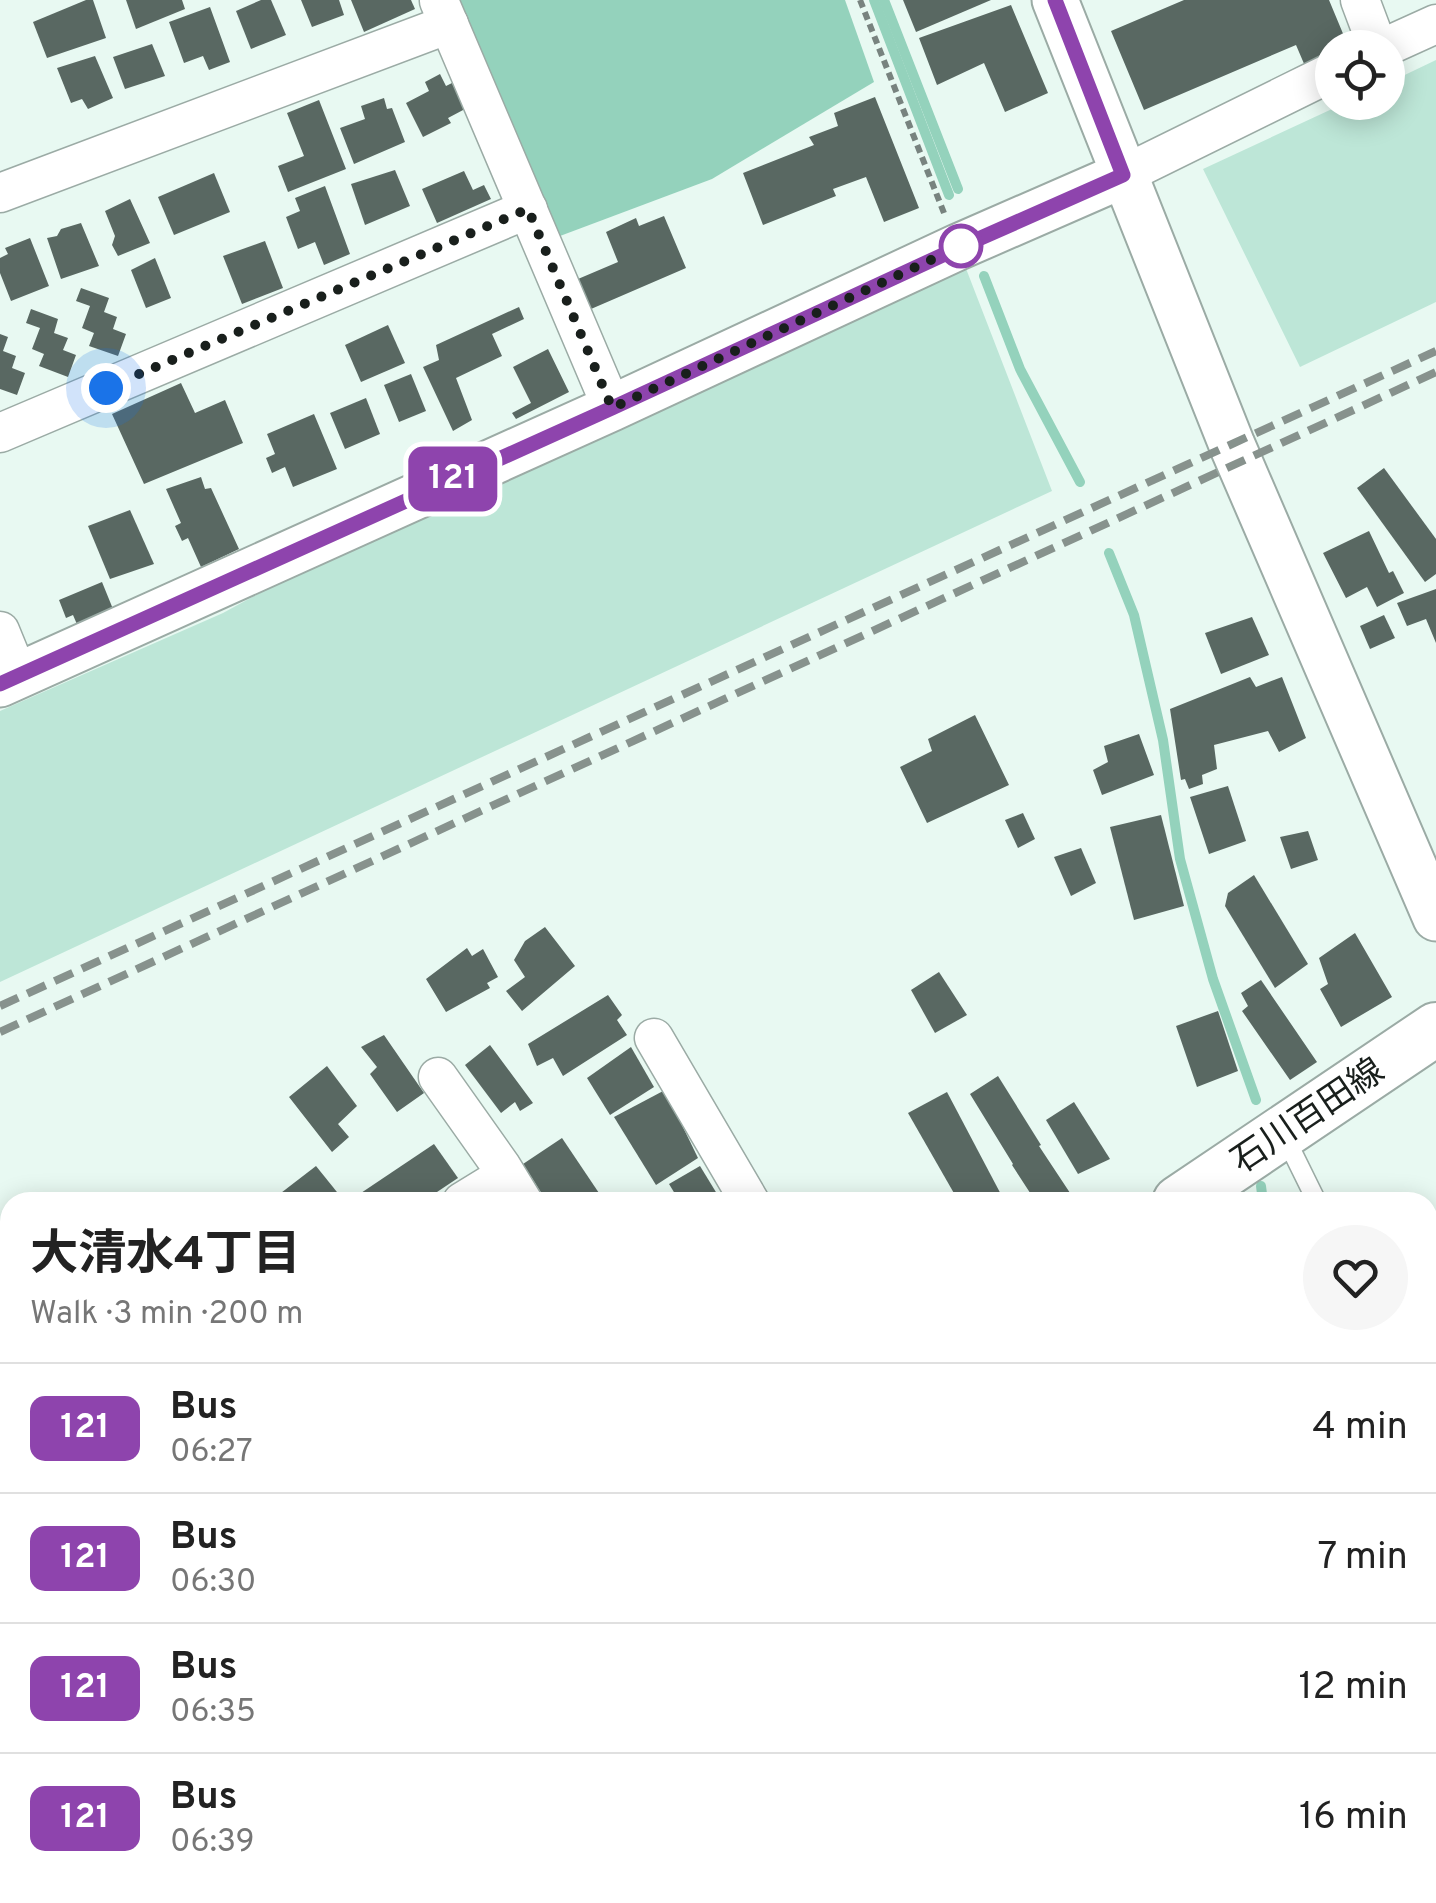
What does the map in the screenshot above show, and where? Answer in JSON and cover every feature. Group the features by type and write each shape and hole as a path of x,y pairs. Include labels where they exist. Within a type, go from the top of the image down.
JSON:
{"main road":[{"name":"石川百田線","path":"1194,1192 1436,1028"}],"street":[{"path":"1054,0 1232,445 1436,918"},
{"path":"1360,0 1372,30"},
{"path":"0,193 444,12 612,408"},
{"path":"1405,37 1436,24"},
{"path":"0,631 9,680 1123,175 1315,80"},
{"path":"0,433 528,209"},
{"path":"654,1038 699,1085 746,1192"},
{"path":"438,1078 515,1188"}],"lane":[{"path":"1282,1132 1312,1192"}],"path":[{"path":"860,0 958,248"}],"shaded area":[{"path":"455,0 845,0 874,82 712,179 560,236"},
{"path":"1436,60 1436,302 1300,367 1203,169 1315,117 1315,120 1405,120 1405,75"},
{"path":"965,266 1052,491 0,982 0,711 223,613 350,544"}],"building":[{"path":"93,0 106,38 47,58 33,22"},
{"path":"126,0 182,0 185,9 136,29"},
{"path":"271,0 286,35 251,49 236,11"},
{"path":"301,0 339,0 344,15 312,27"},
{"path":"351,0 411,0 415,9 364,32"},
{"path":"903,0 991,0 916,32"},
{"path":"1184,0 1329,0 1342,30 1315,30 1315,62 1305,66 1296,45 1144,110 1111,31"},
{"path":"1011,5 1048,93 1005,112 984,63 937,85 919,38"},
{"path":"210,7 230,62 209,70 203,56 184,63 169,22"},
{"path":"152,44 165,76 125,89 113,57"},
{"path":"95,56 113,98 88,109 82,99 71,103 57,68"},
{"path":"440,74 446,86 452,83 465,109 448,118 451,123 423,137 406,103 429,91 425,82"},
{"path":"875,97 919,208 884,222 866,177 833,189 836,196 763,225 743,173 814,145 809,137 838,126 834,113"},
{"path":"384,98 405,142 354,164 340,128 365,119 361,106"},
{"path":"319,100 346,169 288,192 278,166 304,156 287,113"},
{"path":"395,170 410,206 365,225 351,184"},
{"path":"464,171 473,190 484,185 491,199 437,223 422,189"},
{"path":"214,173 230,212 174,235 158,197"},
{"path":"325,186 350,254 324,265 315,242 298,249 286,217 300,211 295,198"},
{"path":"130,199 150,243 118,256 105,211"},
{"path":"664,216 686,268 591,309 578,279 618,262 606,232 636,218 639,226"},
{"path":"81,223 99,266 61,279 47,238"},
{"path":"30,238 49,286 11,301 0,273 0,258 8,254 5,248"},
{"path":"265,241 283,288 242,304 223,256"},
{"path":"155,258 171,298 146,308 131,270"},
{"path":"81,288 109,298 104,312 117,317 113,329 126,334 118,356 89,346 94,333 82,328 90,306 76,301"},
{"path":"519,307 524,319 492,334 502,356 456,378 472,420 453,431 423,367 439,360 436,345"},
{"path":"31,309 58,319 54,333 68,338 63,350 76,355 68,377 39,366 44,354 32,349 40,328 26,323"},
{"path":"388,325 405,363 361,382 345,345"},
{"path":"0,334 8,337 3,351 16,356 12,368 25,373 17,395 0,389"},
{"path":"548,349 569,392 516,419 512,413 531,403 513,367"},
{"path":"411,374 426,411 399,422 384,385"},
{"path":"181,383 195,413 225,400 243,443 144,484 112,414"},
{"path":"366,398 380,434 345,449 330,413"},
{"path":"314,414 337,469 293,487 285,467 272,473 266,458 275,454 267,434"},
{"path":"1384,468 1436,539 1436,574 1425,582 1357,488"},
{"path":"201,477 205,489 211,488 239,549 201,567 188,538 182,541 175,526 181,523 166,489"},
{"path":"130,510 154,564 110,579 88,526"},
{"path":"1369,531 1389,573 1393,571 1404,593 1377,607 1367,587 1346,598 1323,553"},
{"path":"102,582 115,614 79,629 73,615 66,618 59,600"},
{"path":"1436,589 1436,643 1426,619 1407,626 1397,603"},
{"path":"1384,615 1395,638 1370,649 1360,626"},
{"path":"1252,617 1269,655 1221,674 1205,633"},
{"path":"1250,677 1256,687 1282,677 1306,738 1279,752 1268,731 1214,745 1217,769 1202,775 1203,784 1189,789 1185,779 1181,780 1170,709"},
{"path":"975,715 1009,785 927,823 900,767 932,751 928,739"},
{"path":"1139,734 1154,775 1102,795 1093,770 1108,762 1104,746"},
{"path":"1228,786 1246,841 1209,854 1190,797"},
{"path":"1023,813 1035,839 1018,848 1005,820"},
{"path":"1161,815 1184,906 1134,920 1110,827"},
{"path":"1308,831 1318,860 1291,869 1280,837"},
{"path":"1081,848 1096,883 1071,896 1054,857"},
{"path":"1254,875 1308,964 1275,988 1225,906 1228,893"},
{"path":"545,927 575,966 522,1011 506,991 525,977 514,960 525,941"},
{"path":"1355,933 1392,997 1341,1027 1320,989 1328,984 1319,958"},
{"path":"467,948 472,956 483,949 498,977 487,983 490,988 446,1012 426,979"},
{"path":"939,972 967,1015 935,1033 911,990"},
{"path":"1261,980 1317,1062 1290,1080 1242,1011 1248,1006 1241,993"},
{"path":"608,995 622,1015 617,1020 627,1035 563,1076 553,1058 537,1066 528,1044"},
{"path":"1218,1011 1238,1071 1197,1087 1176,1026"},
{"path":"384,1035 424,1093 397,1112 370,1074 377,1067 361,1047"},
{"path":"490,1045 533,1103 520,1111 515,1102 501,1113 465,1065"},
{"path":"631,1047 654,1087 610,1115 587,1078"},
{"path":"327,1066 357,1106 338,1124 349,1137 332,1152 289,1097"},
{"path":"998,1076 1069,1192 1030,1192 970,1094"},
{"path":"665,1090 698,1158 656,1185 614,1117"},
{"path":"947,1092 1000,1192 953,1192 908,1113"},
{"path":"1074,1102 1110,1159 1078,1174 1046,1120"},
{"path":"562,1138 598,1192 541,1192 523,1164"},
{"path":"434,1144 458,1178 437,1192 362,1192"},
{"path":"316,1166 337,1192 282,1192"},
{"path":"700,1166 716,1192 674,1192 669,1184"}],"waterway":[{"path":"874,0 949,195"},
{"path":"884,0 958,189"},
{"path":"984,276 1020,369 1080,482"},
{"path":"1109,553 1134,615 1163,740 1180,859 1213,979 1256,1100"},
{"path":"1261,1186 1262,1192"}],"railway":[{"path":"0,1006 1436,351"},
{"path":"0,1032 1436,372"}],"bus line":[{"name":"121","path":"0,684 1123,175 1055,0"}],"route":[{"path":"106,388 528,209 612,408 961,246"}]}
